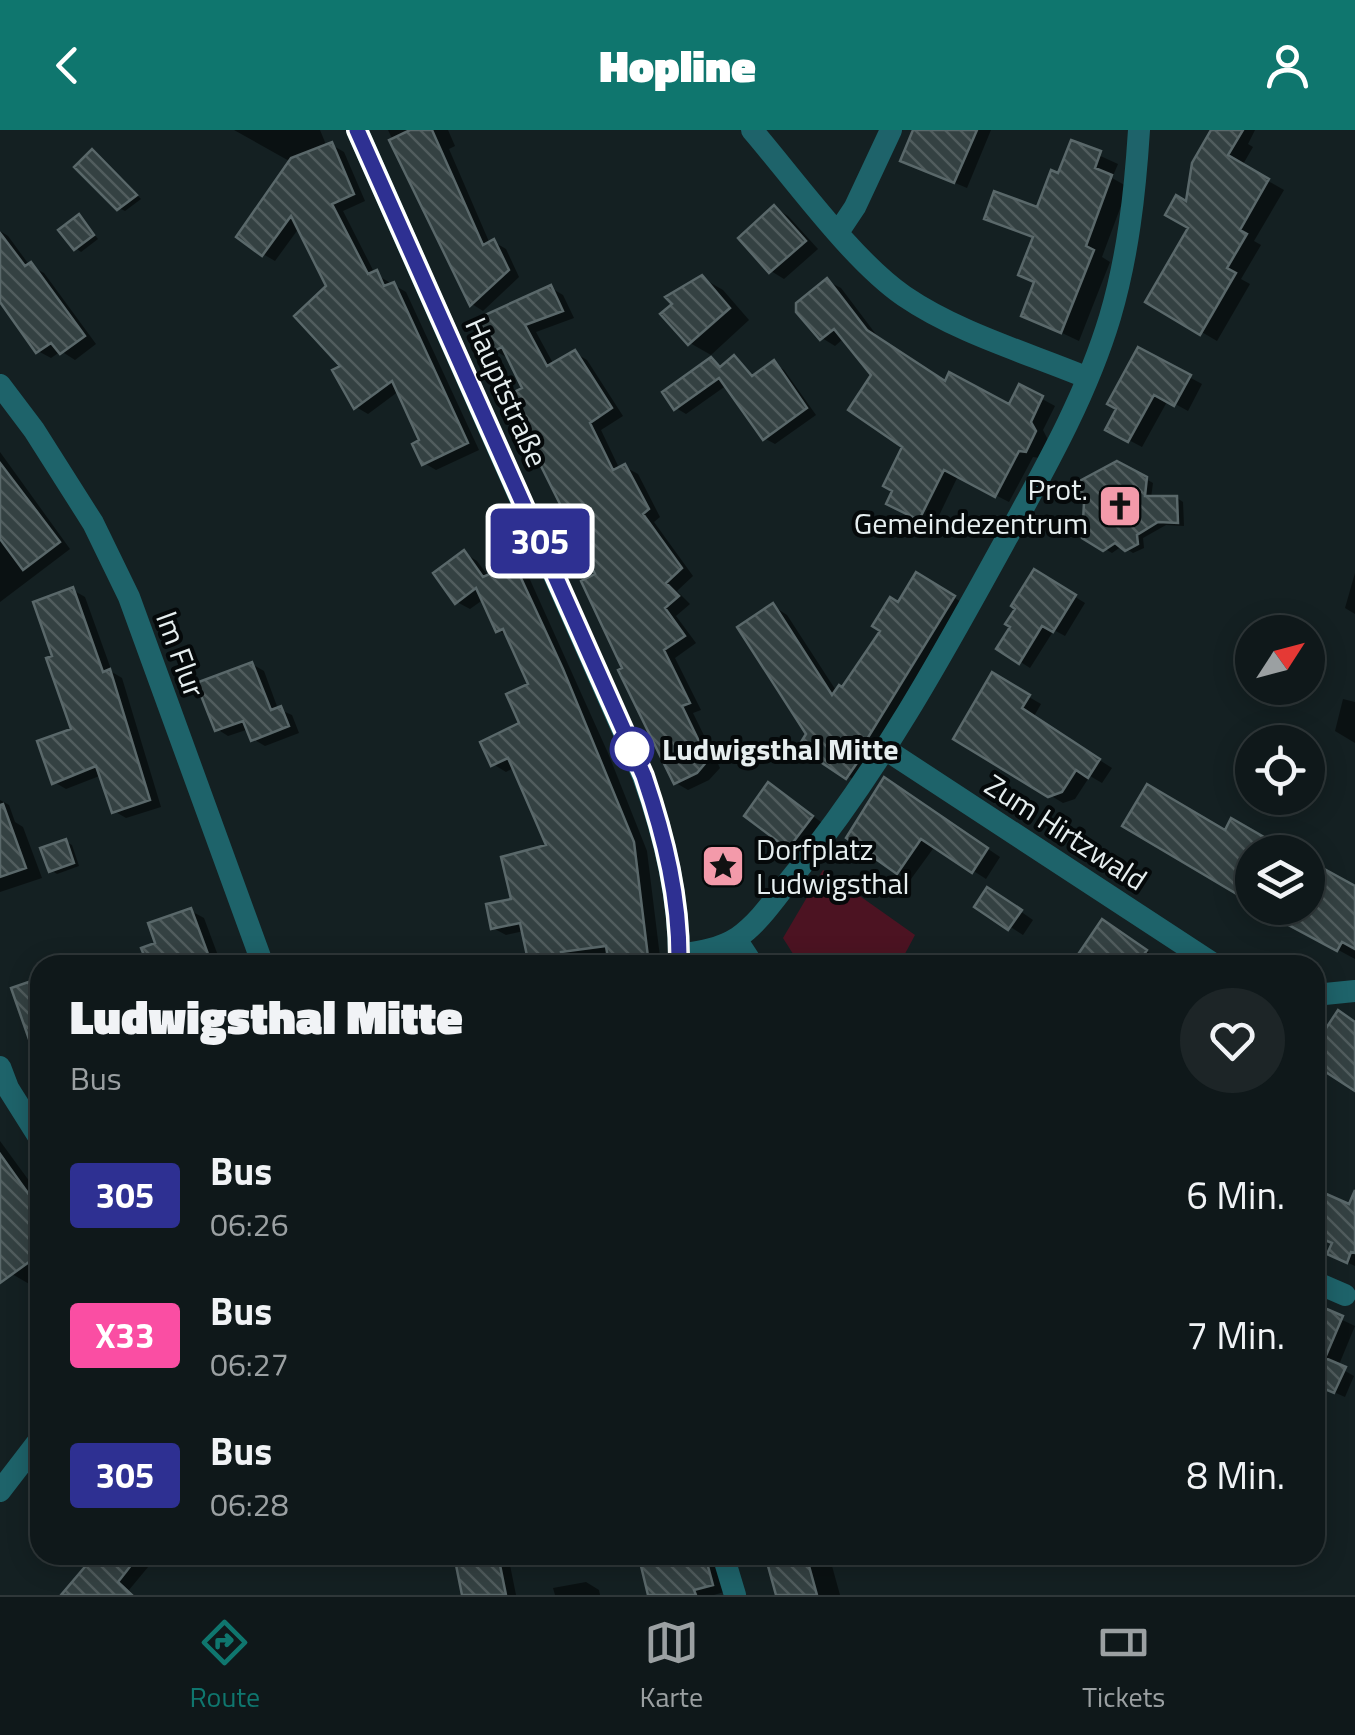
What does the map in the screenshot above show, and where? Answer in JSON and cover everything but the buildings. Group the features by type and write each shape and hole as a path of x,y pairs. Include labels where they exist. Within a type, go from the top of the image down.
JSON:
{"street":[{"name":"Hauptstraße","path":"357,130 644,776 665,840 680,955"},
{"path":"752,130 877,273 904,296 962,326 1088,378"},
{"path":"839,231 855,207 891,130"},
{"path":"694,955 736,938 756,921 818,845 885,749 977,593 1062,435 1110,317 1127,250 1139,130"},
{"name":"Im Flur","path":"0,384 93,522 129,598 259,955"},
{"name":"Zum Hirtzwald","path":"885,749 1200,955"},
{"path":"736,938 747,955"},
{"path":"1325,994 1355,991"},
{"path":"0,1067 30,1123"},
{"path":"1325,1287 1345,1296"},
{"path":"0,1491 30,1453"},
{"path":"726,1565 735,1595"}],"shaded area":[{"path":"823,870 915,935 904,955 794,955 783,938"}],"bus line":[{"name":"305","path":"357,130 644,776 665,840 677,912 679,955"}],"place":[{"name":"Prot. Gemeindezentrum","path":"1120,506"},
{"name":"Ludwigsthal Mitte","path":"632,749"},
{"name":"Dorfplatz Ludwigsthal","path":"723,866"}]}
